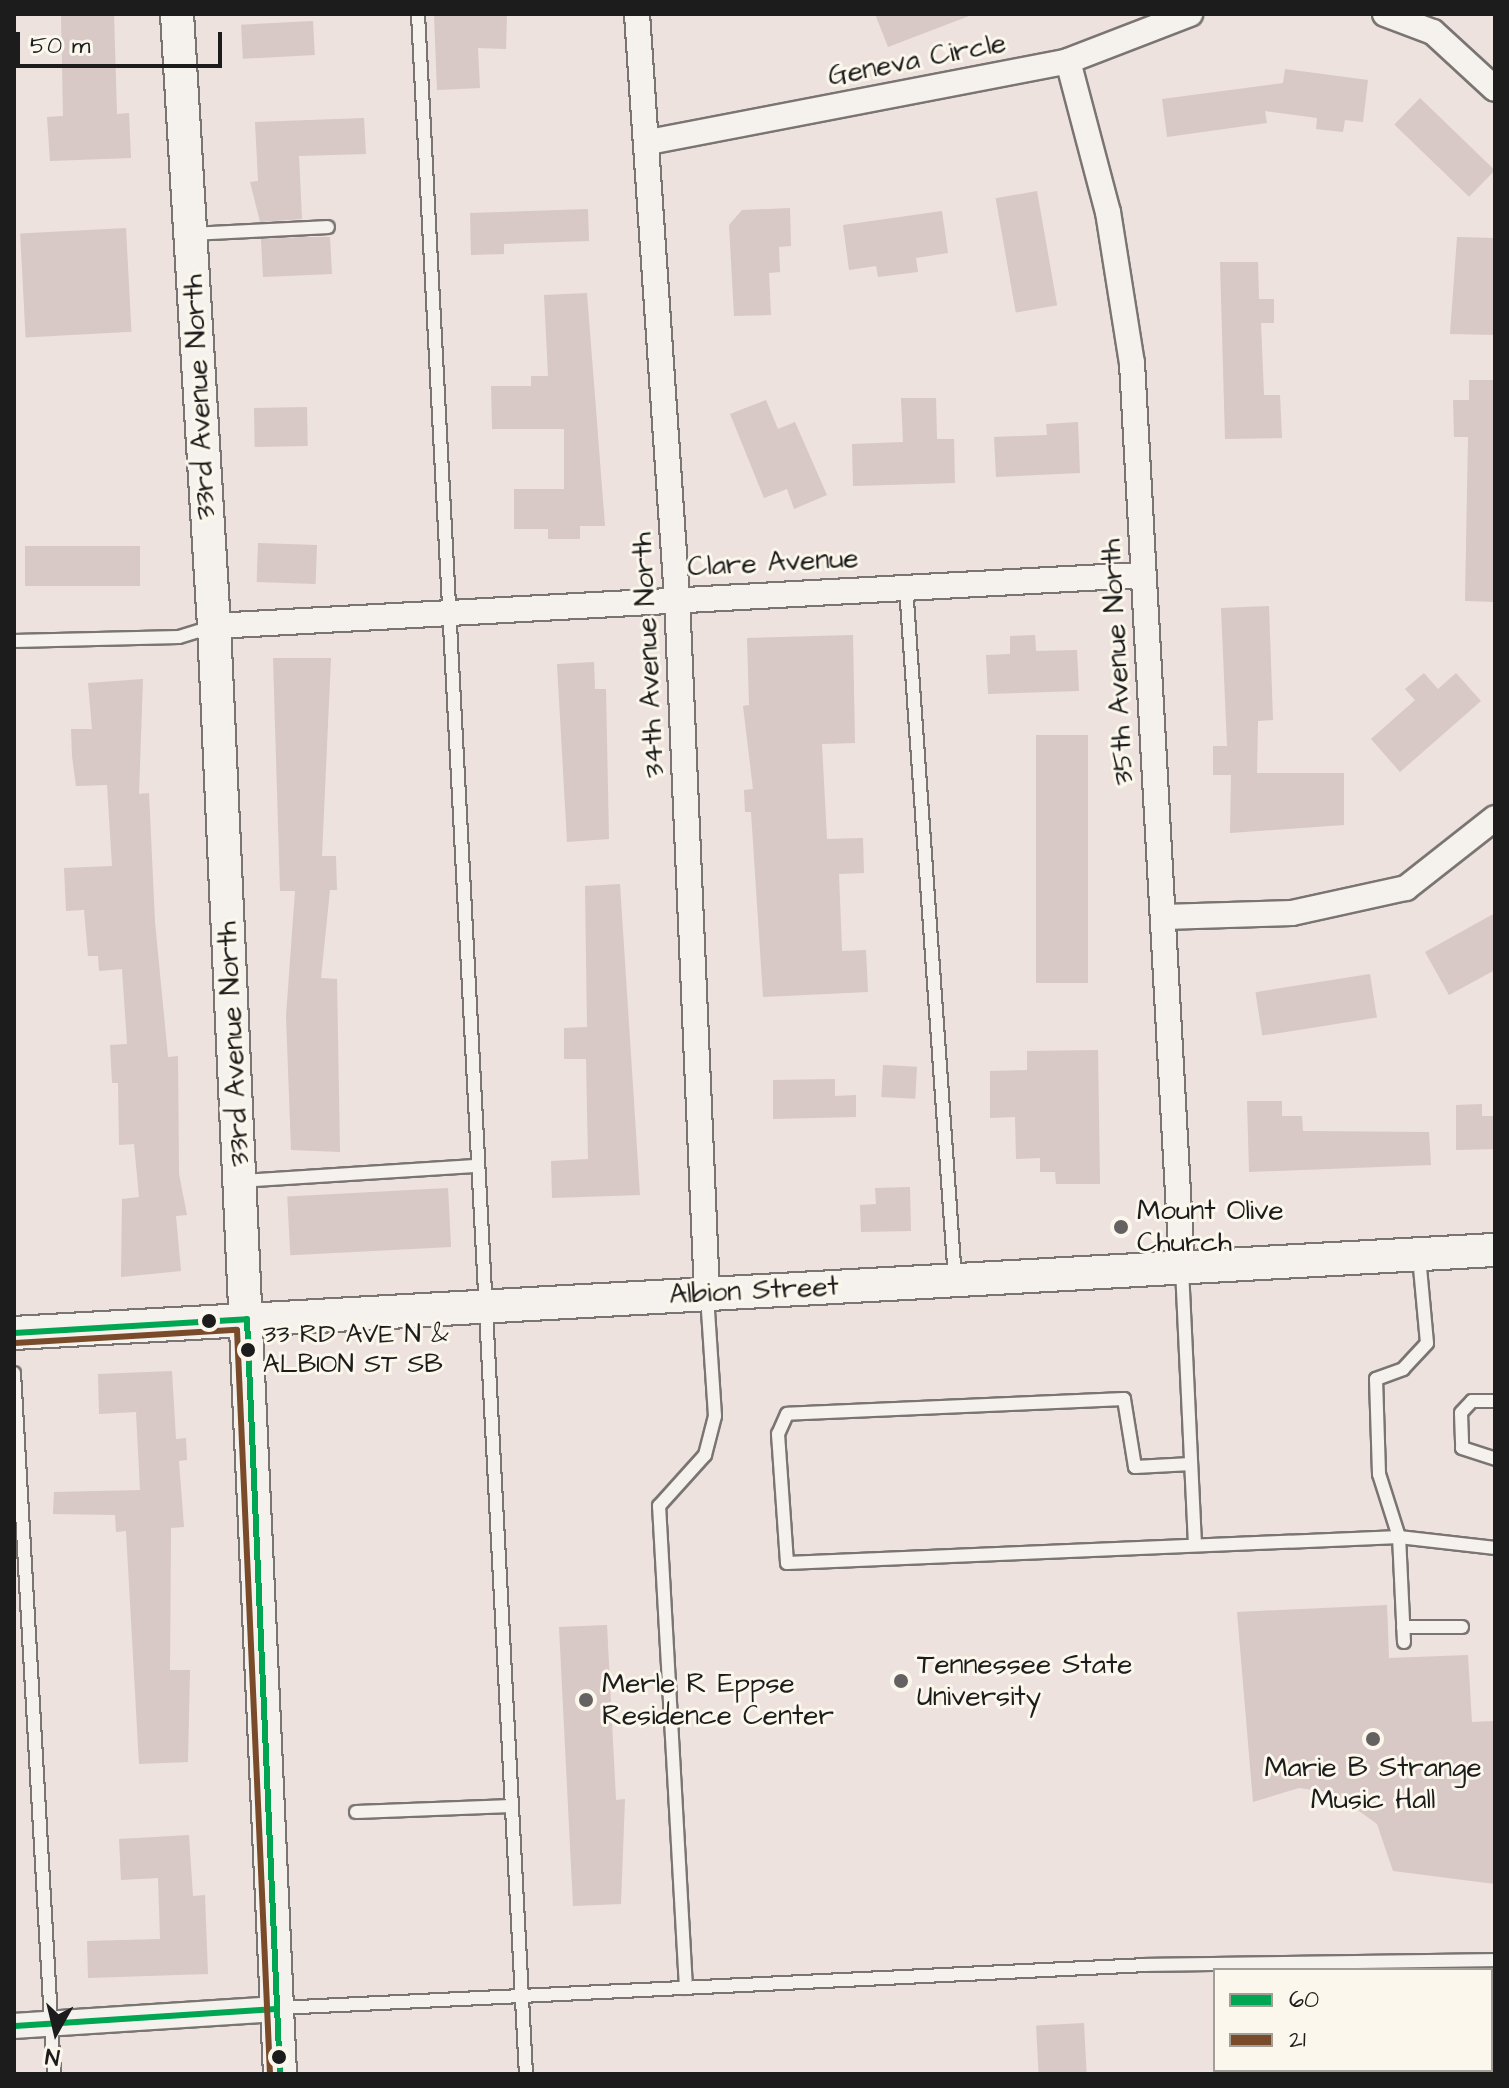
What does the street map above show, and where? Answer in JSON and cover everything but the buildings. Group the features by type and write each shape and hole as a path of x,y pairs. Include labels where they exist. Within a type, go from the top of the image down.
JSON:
{"street":[{"name":"33rd Avenue North","path":"177,14 214,626 280,2074"},
{"name":"34th Avenue North","path":"637,14 649,142 677,598 707,1294"},
{"name":"Geneva Circle","path":"649,142 1068,61 1190,14"},
{"path":"1385,14 1433,32 1495,89"},
{"name":"35th Avenue North","path":"1068,61 1108,212 1132,363 1182,1266"},
{"name":"Clare Avenue","path":"214,626 677,598 1142,575"},
{"path":"1164,917 1292,913 1406,888 1495,818"},
{"name":"Albion Street","path":"14,1333 1495,1250"},
{"path":"14,2026 276,2009"}],"lane":[{"path":"418,14 473,1166 526,2074"},
{"path":"190,234 328,227"},
{"path":"906,587 955,1279"},
{"path":"14,641 179,637 214,626"},
{"path":"240,1181 473,1166"},
{"path":"1404,1642 1399,1537 1379,1474 1376,1379 1403,1369 1427,1343 1419,1254"},
{"path":"1182,1266 1195,1542"},
{"path":"686,1988 659,1506 705,1455 715,1416 707,1294"},
{"path":"14,1373 54,2074"},
{"path":"1191,1464 1135,1467 1124,1399 787,1414 778,1434 787,1563 1195,1542 1399,1537 1495,1548"},
{"path":"1495,1401 1472,1401 1461,1413 1462,1448 1495,1459"},
{"path":"1403,1627 1462,1627"},
{"path":"356,1812 512,1806"},
{"path":"276,2009 1146,1965 1495,1960"}],"transit line":[{"name":"60","path":"14,1333 247,1319 280,2074"},
{"name":"21","path":"15,1343 237,1330 270,2074"},
{"name":"60","path":"14,2026 276,2009"}],"place":[{"name":"Mount Olive Church","path":"1121,1227"},
{"name":"33 RD AVE N & ALBION ST SB","path":"248,1350"},
{"name":"Tennessee State University","path":"901,1681"},
{"name":"Merle R Eppse Residence Center","path":"586,1700"},
{"name":"Marie B Strange Music Hall","path":"1373,1739"}]}
